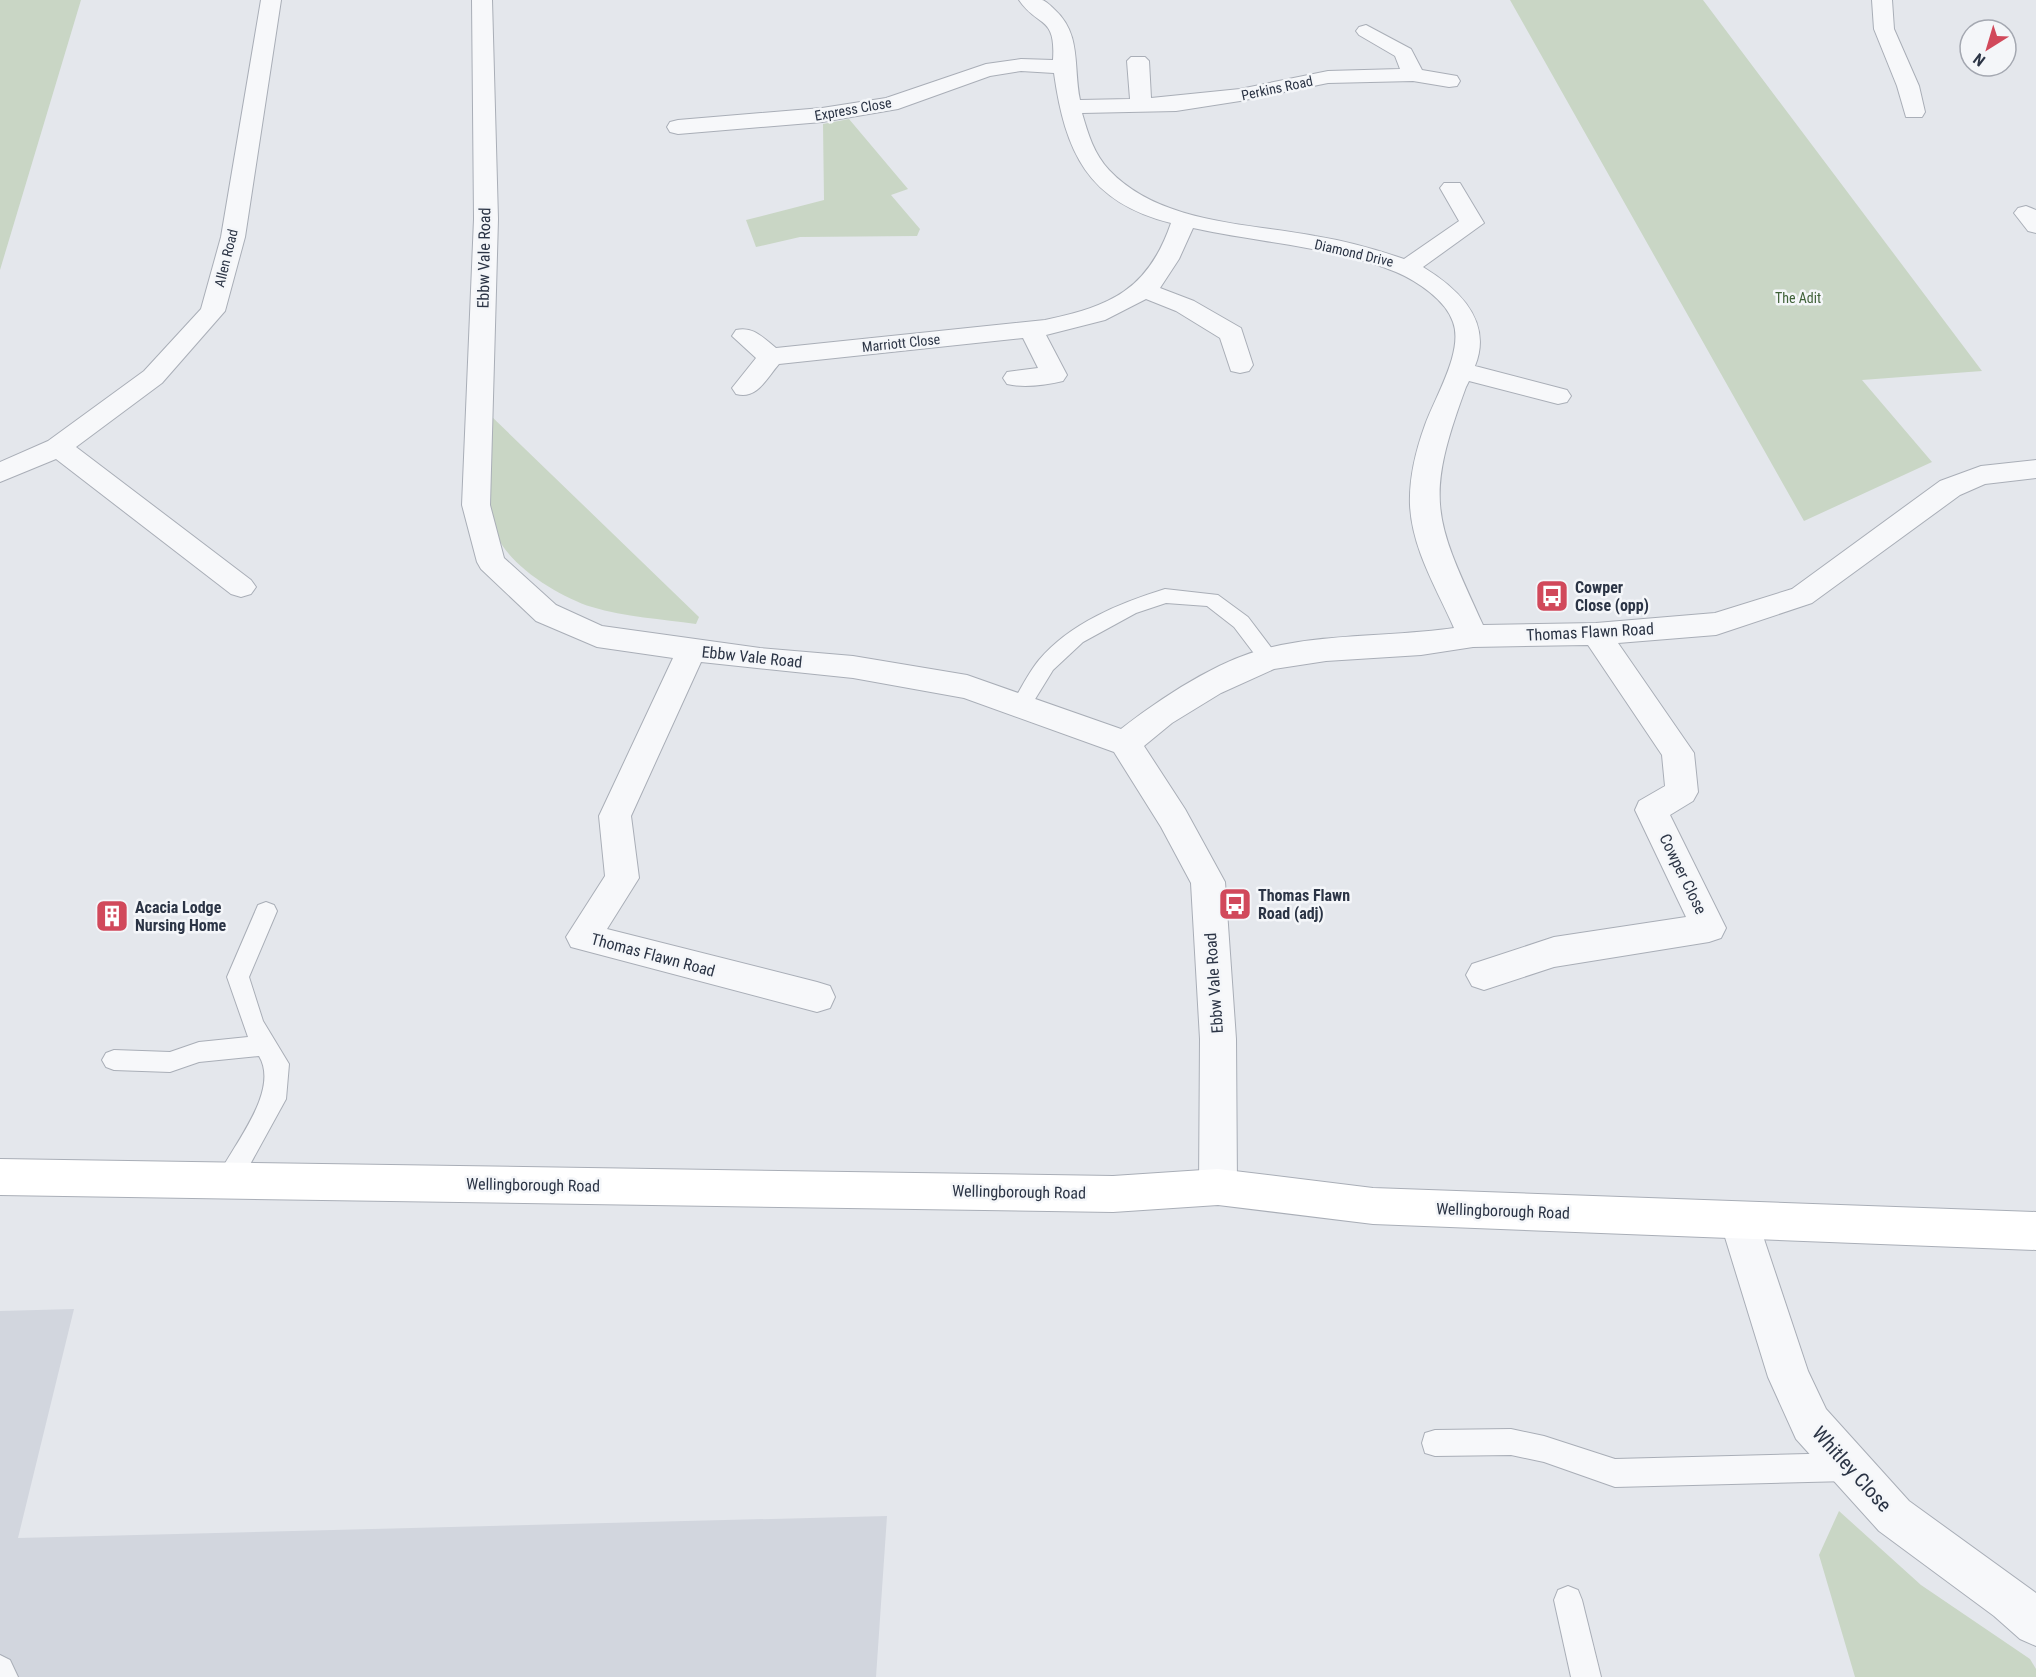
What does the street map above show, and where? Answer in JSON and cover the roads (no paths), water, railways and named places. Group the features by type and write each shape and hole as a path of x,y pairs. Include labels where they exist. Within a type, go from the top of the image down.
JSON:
{"main road":[{"name":"Wellingborough Road","path":"0,1177 1113,1194 1218,1187 1374,1206 2036,1232"}],"street":[{"name":"Allen Road","path":"0,473 58,447 153,377 213,311 232,237 271,0"},
{"name":"Ebbw Vale Road","path":"482,0 486,219 476,505 491,562 546,613 597,636 691,651 853,667 967,687 1125,743 1173,818 1208,882 1218,1039 1218,1187"},
{"name":"Diamond Drive","path":"1029,0 1053,18 1064,34 1064,67 1076,136 1088,163 1107,182 1138,202 1184,221 1357,252 1408,267 1442,290 1466,320 1467,352 1431,449 1424,487 1427,532 1473,636"},
{"path":"1882,0 1884,28 1908,86 1914,112"},
{"path":"1366,31 1404,53 1413,75"},
{"path":"1138,61 1141,105"},
{"name":"Express Close","path":"678,127 822,115 890,104 986,70 1021,65 1064,67"},
{"name":"Perkins Road","path":"1071,107 1176,104 1240,96 1328,77 1413,75 1449,81"},
{"path":"708,125 710,150"},
{"path":"1408,267 1472,223 1452,188"},
{"name":"Marriott Close","path":"771,357 1030,328 1064,323 1110,310 1144,290 1175,248 1184,221"},
{"path":"1144,290 1185,306 1232,334 1240,365"},
{"path":"1016,378 1054,375 1030,328"},
{"path":"745,336 771,357 745,388"},
{"path":"1460,370 1558,396"},
{"path":"58,447 241,587"},
{"name":"Thomas Flawn Road","path":"1125,743 1161,715 1210,685 1269,659 1326,650 1421,644 1473,636 1596,634 1716,624 1802,596 1950,488 1981,476 2036,469"},
{"name":"Cowper Close","path":"1484,975 1554,952 1709,928 1651,810 1682,792 1678,753 1596,634"},
{"name":"Thomas Flawn Road","path":"691,651 615,816 622,879 583,938 817,997"},
{"name":"Whitley Close","path":"1740,1221 1789,1377 1811,1424 1894,1516 2010,1600 2036,1623"}],"lane":[{"path":"1022,705 1046,665 1076,637 1130,609 1165,596 1211,600 1241,622 1269,659"},
{"path":"227,1182 274,1099 277,1064 253,1025 238,977 266,911"},
{"path":"114,1060 170,1062 199,1052 265,1045"},
{"path":"1435,1443 1511,1442 1544,1449 1615,1473 1848,1467"},
{"path":"1568,1600 1586,1677"},
{"path":"0,1670 3,1677"}],"place":[{"name":"Cowper Close (opp)","path":"1552,596"},
{"name":"Thomas Flawn Road (adj)","path":"1235,904"},
{"name":"Acacia Lodge Nursing Home","path":"112,916"}],"park label":[{"name":"The Adit","path":"1798,298"}]}
